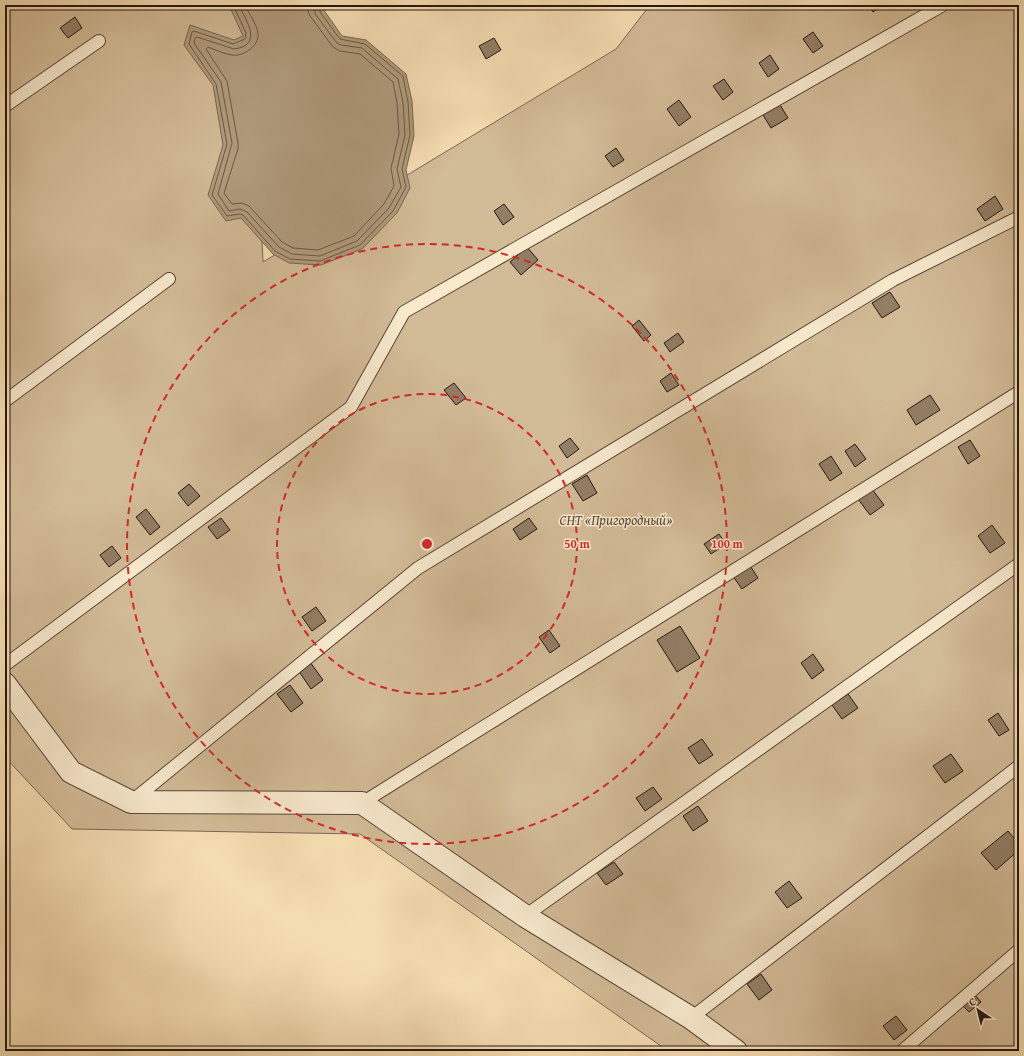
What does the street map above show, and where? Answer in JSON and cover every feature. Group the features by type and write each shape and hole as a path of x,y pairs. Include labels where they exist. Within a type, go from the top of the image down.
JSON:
{"street":[{"path":"5,684 71,772 131,802 362,803 525,916 691,1018 736,1051"}],"lane":[{"path":"5,665 351,407 404,312 943,5"},
{"path":"5,106 99,41"},
{"path":"131,802 418,568 893,280 1019,217"},
{"path":"5,401 169,279"},
{"path":"362,803 1019,392"},
{"path":"525,916 1019,564"},
{"path":"691,1018 1019,766"},
{"path":"902,1051 1019,950"}],"green space":[{"name":"СНТ «Пригородный»","path":"5,5 251,5 263,262 616,49 650,5 1019,5 1019,1051 668,1051 360,834 72,829 5,757"}],"water":[{"path":"229,5 324,5 323,9 342,36 366,40 406,74 412,101 414,136 406,170 410,188 397,213 362,249 321,265 289,263 273,254 241,218 226,221 208,195 223,145 213,85 184,45 190,25 234,40 243,36"}],"building":[{"path":"868,5 883,5 873,12"},
{"path":"75,17 82,28 68,38 60,28"},
{"path":"813,32 823,46 813,53 803,39"},
{"path":"494,38 501,50 486,59 479,46"},
{"path":"770,55 779,69 768,77 759,63"},
{"path":"724,79 733,92 723,100 713,86"},
{"path":"679,100 691,117 679,126 667,109"},
{"path":"780,105 788,118 771,128 763,115"},
{"path":"616,148 624,160 613,167 605,156"},
{"path":"995,196 1003,209 985,221 977,209"},
{"path":"504,204 514,217 503,225 494,211"},
{"path":"527,247 538,260 521,275 510,262"},
{"path":"890,292 900,307 882,318 872,303"},
{"path":"639,320 651,335 644,341 632,326"},
{"path":"678,333 684,342 670,352 664,343"},
{"path":"671,373 679,385 667,392 660,381"},
{"path":"454,383 466,398 456,405 444,390"},
{"path":"930,395 940,410 916,425 907,410"},
{"path":"570,438 579,449 567,458 559,446"},
{"path":"970,440 980,456 968,464 958,447"},
{"path":"855,444 866,459 855,467 845,451"},
{"path":"831,456 842,473 830,481 819,464"},
{"path":"587,475 597,493 583,501 572,484"},
{"path":"189,484 200,496 188,506 178,493"},
{"path":"872,489 884,505 870,515 858,499"},
{"path":"146,509 160,527 150,535 136,517"},
{"path":"221,518 230,530 217,539 208,527"},
{"path":"529,518 537,529 520,540 513,529"},
{"path":"992,525 1005,543 990,553 978,536"},
{"path":"719,534 726,544 711,554 704,544"},
{"path":"112,546 121,558 109,567 100,555"},
{"path":"749,564 758,578 742,589 732,575"},
{"path":"316,607 326,621 312,631 302,617"},
{"path":"680,626 700,658 677,672 657,640"},
{"path":"549,630 560,646 550,653 539,637"},
{"path":"813,654 824,670 812,679 801,663"},
{"path":"310,662 323,680 311,689 298,670"},
{"path":"290,685 303,703 291,712 277,694"},
{"path":"848,694 858,708 842,719 832,705"},
{"path":"998,713 1009,730 999,736 988,720"},
{"path":"702,739 713,755 699,764 688,748"},
{"path":"951,754 963,771 945,783 933,766"},
{"path":"653,787 662,799 645,811 636,798"},
{"path":"698,806 708,821 693,831 683,816"},
{"path":"1008,831 1019,844 1019,850 996,870 981,853"},
{"path":"614,862 623,874 606,885 597,873"},
{"path":"789,881 802,898 787,908 775,892"},
{"path":"761,974 772,990 759,1000 747,984"},
{"path":"973,993 981,1002 969,1012 961,1004"},
{"path":"896,1016 907,1030 894,1040 883,1026"}]}
